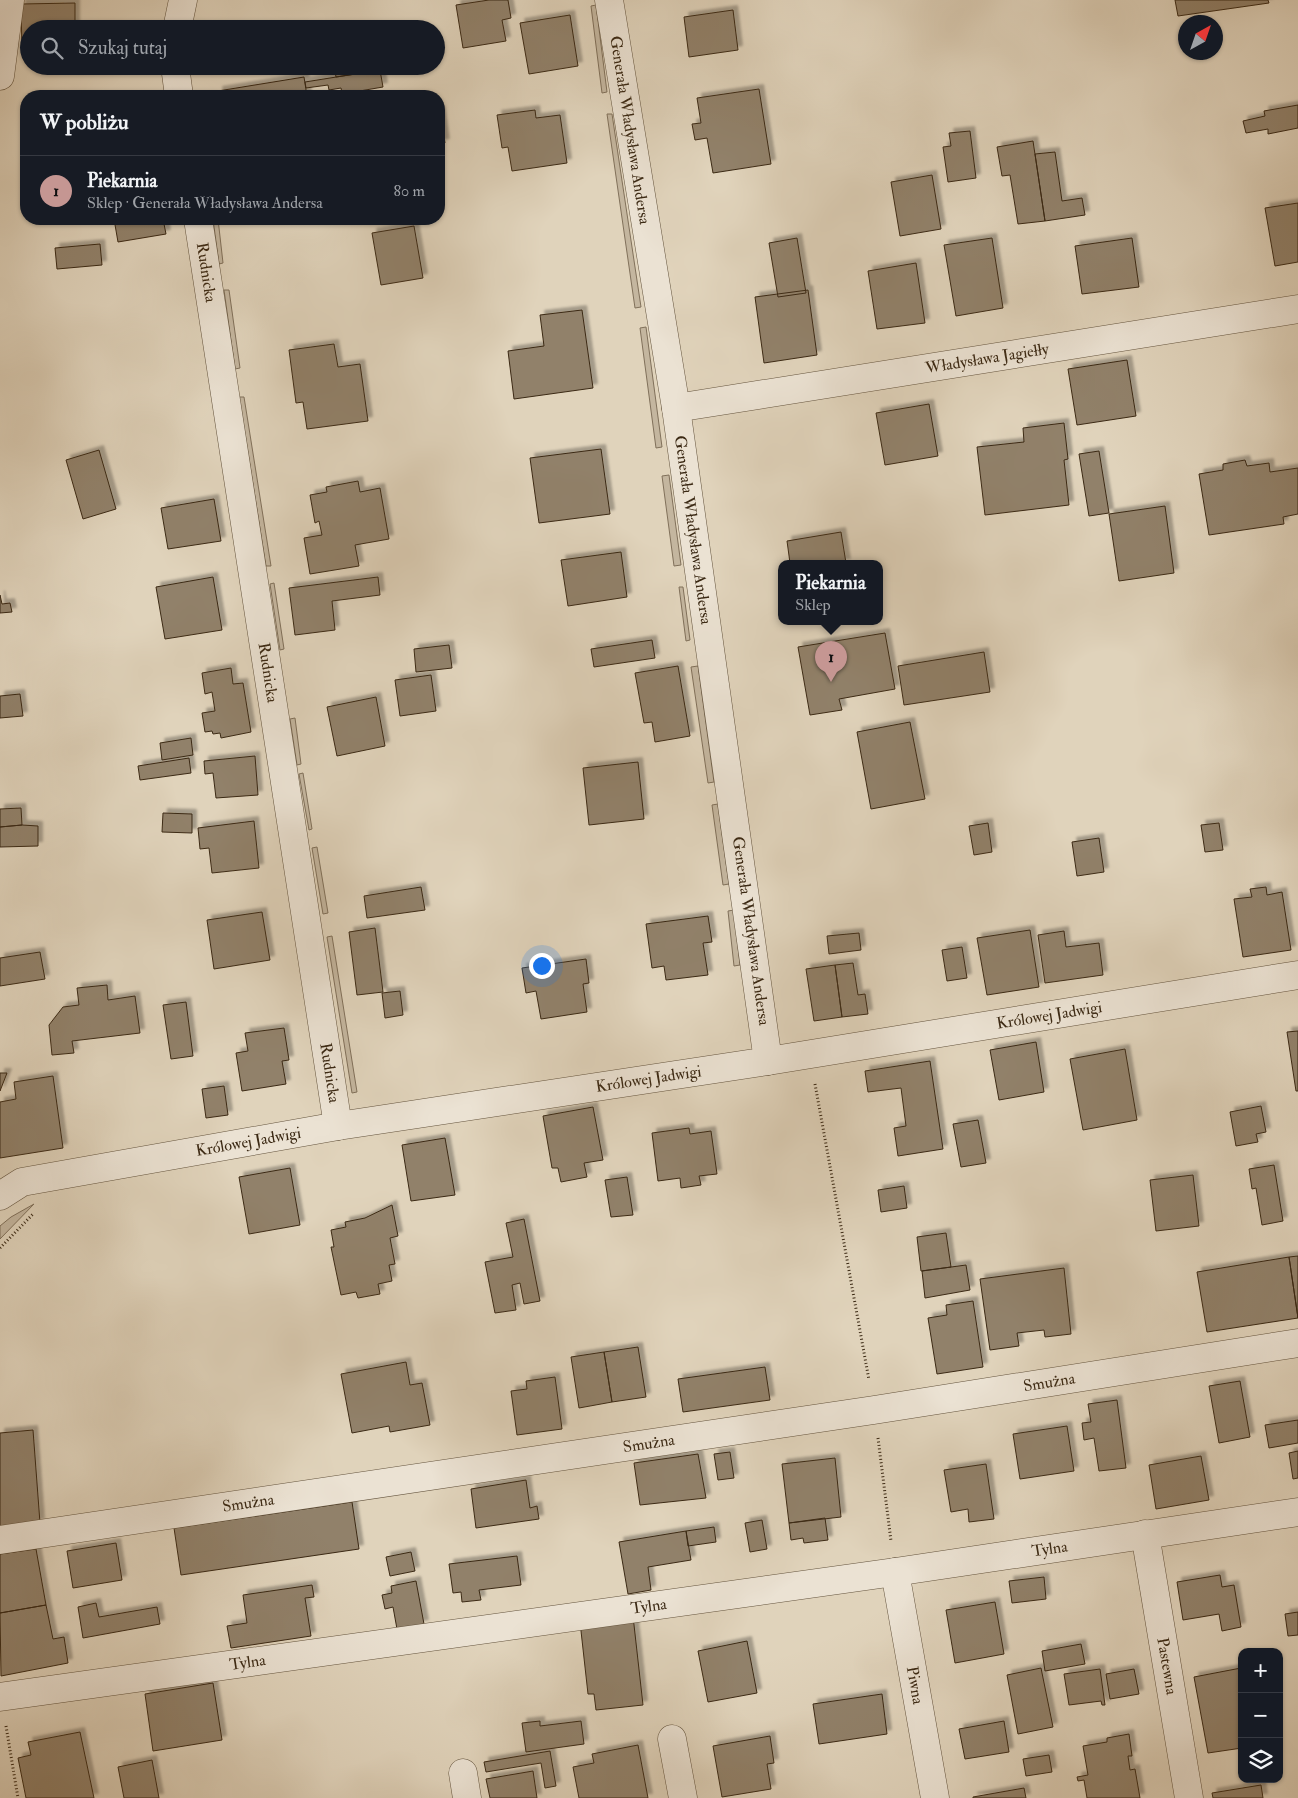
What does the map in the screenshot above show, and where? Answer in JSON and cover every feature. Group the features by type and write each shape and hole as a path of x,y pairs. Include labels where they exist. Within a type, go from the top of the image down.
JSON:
{"street":[{"path":"0,76 10,0"},
{"path":"179,20 183,0"},
{"name":"Generała Władysława Andersa","path":"609,0 676,408 768,1061"},
{"path":"176,75 178,90"},
{"name":"Rudnicka","path":"199,225 338,1126"},
{"name":"Władysława Jagiełły","path":"676,408 1298,309"},
{"name":"Królowej Jadwigi","path":"7,1188 338,1126 768,1061 1298,975"},
{"name":"Smużna","path":"0,1540 874,1410 1298,1343"},
{"name":"Tylna","path":"0,1697 895,1572 1298,1512"},
{"name":"Pastewna","path":"1145,1534 1189,1798"},
{"name":"Piwna","path":"895,1572 935,1798"},
{"path":"672,1739 683,1798"}],"path":[{"path":"815,1081 874,1410 895,1572"},
{"path":"0,1697 18,1798"}],"shaded area":[{"path":"596,5 607,92 602,93 591,6"},
{"path":"607,114 612,114 641,307 635,308"},
{"path":"214,225 219,225 223,263 219,264"},
{"path":"224,290 229,290 240,368 235,369"},
{"path":"646,327 662,447 656,448 640,328"},
{"path":"239,397 244,397 271,566 266,566"},
{"path":"669,475 681,565 674,566 662,476"},
{"path":"274,583 284,649 280,650 270,584"},
{"path":"679,587 683,587 690,640 686,641"},
{"path":"698,666 714,782 708,783 691,667"},
{"path":"295,718 301,764 297,765 290,719"},
{"path":"303,773 312,829 309,830 299,774"},
{"path":"718,804 729,884 723,885 712,805"},
{"path":"317,847 328,913 323,914 312,848"},
{"path":"734,910 740,965 734,966 728,911"},
{"path":"332,936 357,1092 352,1093 327,937"},
{"path":"34,1204 0,1239 0,1226 11,1217"}],"building":[{"path":"489,0 508,0 511,18 502,20 506,41 463,48 456,5"},
{"path":"1175,0 1268,0 1269,3 1178,15"},
{"path":"75,3 75,20 21,20 21,4"},
{"path":"733,10 738,50 689,57 684,17"},
{"path":"570,15 578,66 529,74 520,23"},
{"path":"349,75 381,75 383,87 365,90 341,90 341,88 329,90 328,85 306,88 305,82"},
{"path":"304,77 306,90 224,90"},
{"path":"759,89 771,164 713,173 707,138 695,140 692,124 701,123 697,98"},
{"path":"1298,105 1298,128 1268,134 1268,129 1246,133 1243,121 1265,116 1264,111"},
{"path":"535,110 536,118 560,115 567,163 512,171 508,147 502,148 497,115"},
{"path":"970,131 976,178 948,182 943,147 951,146 949,133"},
{"path":"1033,141 1045,221 1018,224 1010,175 1002,176 997,147"},
{"path":"1055,152 1062,201 1082,198 1085,215 1045,221 1035,154"},
{"path":"932,175 941,229 900,236 891,182"},
{"path":"1298,203 1298,262 1275,266 1265,208"},
{"path":"115,225 164,225 166,234 118,242"},
{"path":"414,226 423,278 381,285 372,233"},
{"path":"797,238 806,293 778,297 769,243"},
{"path":"992,238 1003,308 956,316 944,245"},
{"path":"1132,238 1139,287 1082,294 1075,246"},
{"path":"100,244 102,265 57,269 55,248"},
{"path":"916,263 925,323 877,329 868,271"},
{"path":"808,290 817,355 764,363 755,297"},
{"path":"582,310 593,388 514,399 508,351 544,346 540,315"},
{"path":"334,344 338,367 360,364 368,421 307,429 303,402 296,403 289,350"},
{"path":"1127,360 1136,416 1077,425 1068,369"},
{"path":"929,404 938,456 885,465 876,413"},
{"path":"1064,423 1068,459 1064,460 1069,505 985,515 977,447 1024,442 1023,428"},
{"path":"601,449 610,514 539,523 530,458"},
{"path":"99,450 116,509 83,519 66,460"},
{"path":"1099,451 1109,513 1089,516 1079,454"},
{"path":"1245,460 1247,466 1269,463 1270,472 1298,468 1298,514 1283,517 1284,524 1209,535 1199,474 1223,470 1223,464"},
{"path":"358,481 360,492 380,488 389,539 355,545 359,566 310,574 304,538 322,535 319,521 315,523 310,495 327,492 326,487"},
{"path":"214,499 221,541 168,549 161,508"},
{"path":"1165,506 1174,573 1119,581 1109,514"},
{"path":"841,532 846,560 790,560 787,541"},
{"path":"621,552 627,597 568,606 561,560"},
{"path":"213,577 222,630 165,639 156,587"},
{"path":"378,577 380,595 332,601 335,630 295,635 289,588"},
{"path":"0,595 2,604 10,603 12,612 0,613"},
{"path":"885,633 895,689 839,699 842,710 810,715 798,647"},
{"path":"652,640 655,658 594,667 591,649"},
{"path":"449,645 452,668 416,672 414,649"},
{"path":"984,652 990,692 904,705 898,666"},
{"path":"678,666 690,736 655,742 652,722 644,723 635,673"},
{"path":"231,668 233,684 243,683 251,732 221,738 220,733 205,732 202,713 215,711 212,692 205,694 202,673"},
{"path":"431,675 436,711 400,716 395,680"},
{"path":"20,694 23,716 0,718 0,696"},
{"path":"376,697 385,746 337,756 327,707"},
{"path":"910,722 925,799 871,809 857,732"},
{"path":"191,738 193,755 162,760 160,743"},
{"path":"255,756 258,795 216,798 213,773 205,774 204,761"},
{"path":"189,758 191,773 140,780 138,766"},
{"path":"638,762 644,819 589,825 583,768"},
{"path":"21,808 22,825 0,827 0,809"},
{"path":"163,813 192,814 192,833 162,832"},
{"path":"254,821 259,868 212,873 209,848 200,849 198,828"},
{"path":"988,823 992,852 974,855 969,826"},
{"path":"1219,823 1223,850 1205,852 1201,825"},
{"path":"38,826 38,846 0,847 0,827"},
{"path":"1099,838 1104,872 1077,876 1072,842"},
{"path":"421,887 425,910 367,918 364,896"},
{"path":"1266,887 1267,895 1282,892 1291,950 1243,957 1234,899 1252,897 1250,889"},
{"path":"262,912 270,960 214,969 207,920"},
{"path":"708,916 712,942 703,943 708,975 666,980 664,966 652,968 646,924"},
{"path":"375,928 383,992 357,995 349,932"},
{"path":"1030,930 1039,987 987,995 977,938"},
{"path":"1064,931 1066,947 1099,943 1103,975 1045,983 1038,935"},
{"path":"859,933 861,950 829,954 827,936"},
{"path":"962,947 967,978 947,981 942,950"},
{"path":"40,952 45,979 0,986 0,958"},
{"path":"586,959 589,983 583,984 587,1012 541,1019 536,991 526,993 522,968"},
{"path":"853,963 858,995 865,994 868,1014 842,1017 835,965"},
{"path":"835,965 842,1017 814,1021 806,969"},
{"path":"107,985 108,1000 135,996 140,1033 72,1041 74,1053 52,1055 49,1025 63,1007 79,1005 77,988"},
{"path":"400,991 403,1015 385,1018 382,993"},
{"path":"186,1002 193,1056 171,1059 163,1005"},
{"path":"284,1028 289,1060 282,1061 286,1084 242,1091 236,1053 248,1051 245,1033"},
{"path":"1298,1031 1298,1091 1296,1091 1287,1032"},
{"path":"1036,1042 1044,1092 999,1100 990,1050"},
{"path":"1125,1049 1137,1120 1083,1130 1070,1059"},
{"path":"930,1061 943,1149 898,1156 894,1128 906,1126 901,1088 868,1092 865,1071"},
{"path":"0,1073 7,1073 0,1091"},
{"path":"53,1076 63,1148 0,1158 0,1102 16,1099 14,1082"},
{"path":"224,1086 228,1115 206,1118 202,1089"},
{"path":"1261,1106 1266,1132 1256,1134 1258,1142 1236,1146 1230,1112"},
{"path":"593,1107 603,1160 584,1163 587,1177 561,1182 558,1168 552,1168 543,1116"},
{"path":"978,1120 986,1163 961,1167 953,1124"},
{"path":"689,1128 690,1134 711,1131 717,1174 699,1176 701,1185 681,1188 680,1178 658,1181 652,1133"},
{"path":"445,1138 455,1195 411,1201 402,1145"},
{"path":"1274,1165 1283,1221 1262,1225 1256,1188 1252,1189 1249,1169"},
{"path":"290,1168 300,1225 249,1234 239,1177"},
{"path":"1193,1175 1199,1226 1156,1231 1150,1180"},
{"path":"627,1177 633,1215 611,1217 605,1180"},
{"path":"904,1186 907,1208 881,1212 878,1190"},
{"path":"392,1205 398,1236 390,1238 395,1264 389,1265 392,1281 378,1284 380,1294 358,1298 356,1292 341,1295 331,1247 334,1247 331,1230 346,1227 345,1222 365,1218"},
{"path":"524,1219 540,1301 524,1304 520,1283 512,1285 516,1310 495,1313 485,1262 513,1257 506,1223"},
{"path":"946,1233 951,1267 921,1271 917,1237"},
{"path":"1298,1256 1298,1318 1289,1257"},
{"path":"1289,1257 1298,1318 1207,1332 1197,1272"},
{"path":"966,1265 970,1290 925,1298 922,1271"},
{"path":"1064,1268 1071,1334 1045,1337 1044,1330 1017,1333 1019,1346 990,1350 980,1279"},
{"path":"973,1301 983,1367 937,1374 928,1318 947,1315 946,1305"},
{"path":"638,1347 646,1397 612,1402 604,1352"},
{"path":"604,1352 612,1402 579,1408 571,1357"},
{"path":"406,1362 410,1385 422,1383 430,1425 390,1432 389,1426 352,1433 341,1374"},
{"path":"765,1367 770,1400 683,1412 678,1379"},
{"path":"555,1377 562,1429 517,1435 511,1391 527,1389 526,1381"},
{"path":"1240,1381 1250,1437 1219,1443 1209,1386"},
{"path":"1117,1400 1126,1468 1099,1471 1094,1438 1084,1440 1082,1423 1091,1422 1088,1404"},
{"path":"1298,1420 1298,1443 1269,1448 1265,1425"},
{"path":"1067,1426 1074,1471 1020,1479 1013,1434"},
{"path":"33,1430 40,1523 0,1528 0,1433"},
{"path":"1298,1451 1298,1478 1293,1479 1289,1453"},
{"path":"730,1452 734,1478 718,1480 714,1454"},
{"path":"698,1454 706,1498 640,1505 634,1463"},
{"path":"1201,1456 1209,1500 1156,1509 1149,1465"},
{"path":"835,1458 841,1517 789,1523 782,1464"},
{"path":"986,1464 994,1519 969,1522 968,1509 951,1512 944,1470"},
{"path":"526,1480 530,1508 537,1506 539,1519 476,1528 471,1489"},
{"path":"352,1502 359,1549 181,1575 174,1528"},
{"path":"825,1518 828,1540 804,1543 803,1538 791,1540 789,1523"},
{"path":"762,1520 767,1549 750,1552 745,1523"},
{"path":"714,1527 716,1542 688,1546 686,1531"},
{"path":"686,1531 691,1560 648,1567 651,1590 628,1594 619,1542"},
{"path":"116,1543 122,1580 73,1588 67,1551"},
{"path":"36,1549 46,1605 0,1613 0,1554"},
{"path":"411,1552 415,1571 390,1576 386,1557"},
{"path":"517,1556 521,1585 479,1590 481,1600 462,1602 461,1592 453,1593 449,1564"},
{"path":"1220,1575 1222,1587 1234,1585 1241,1627 1222,1631 1219,1614 1183,1620 1177,1582"},
{"path":"1044,1577 1046,1599 1012,1603 1009,1581"},
{"path":"416,1581 424,1624 397,1629 393,1607 385,1609 382,1595 392,1593 391,1586"},
{"path":"312,1585 314,1597 305,1598 311,1636 231,1648 227,1626 247,1623 243,1595"},
{"path":"995,1602 1004,1654 955,1663 946,1610"},
{"path":"96,1603 99,1617 157,1607 160,1624 83,1638 78,1607"},
{"path":"46,1605 53,1639 64,1637 68,1663 1,1676 0,1613"},
{"path":"1298,1612 1298,1635 1288,1636 1285,1614"},
{"path":"633,1616 643,1705 596,1710 594,1694 588,1694 580,1622"},
{"path":"747,1641 757,1693 708,1702 698,1651"},
{"path":"1081,1644 1085,1664 1045,1671 1042,1651"},
{"path":"1041,1668 1053,1727 1018,1734 1007,1675"},
{"path":"1100,1669 1105,1705 1102,1705 1101,1701 1069,1705 1064,1674"},
{"path":"1134,1669 1139,1694 1110,1699 1106,1674"},
{"path":"1238,1669 1238,1749 1208,1753 1194,1677"},
{"path":"213,1683 222,1740 153,1751 145,1694"},
{"path":"882,1694 887,1734 819,1744 813,1704"},
{"path":"540,1721 540,1726 581,1721 584,1744 526,1752 522,1723"},
{"path":"1004,1721 1009,1752 965,1759 959,1729"},
{"path":"80,1732 94,1798 26,1798 18,1758 31,1755 28,1742"},
{"path":"1129,1734 1132,1756 1128,1756 1130,1770 1135,1769 1140,1798 1087,1798 1084,1780 1078,1781 1077,1777 1088,1775 1083,1746 1107,1742 1107,1738"},
{"path":"770,1736 774,1763 767,1764 771,1789 722,1797 713,1746"},
{"path":"638,1745 648,1798 579,1798 573,1767 594,1763 592,1754"},
{"path":"550,1751 556,1786 545,1788 541,1763 486,1772 484,1762"},
{"path":"1049,1755 1052,1772 1026,1776 1023,1759"},
{"path":"152,1760 159,1798 124,1798 118,1767"},
{"path":"533,1771 537,1798 490,1798 486,1779"},
{"path":"1261,1785 1263,1798 1213,1798 1212,1793"},
{"path":"1024,1788 1026,1798 973,1798 973,1797"}],"place":[{"name":"Piekarnia","path":"831,682"}]}
